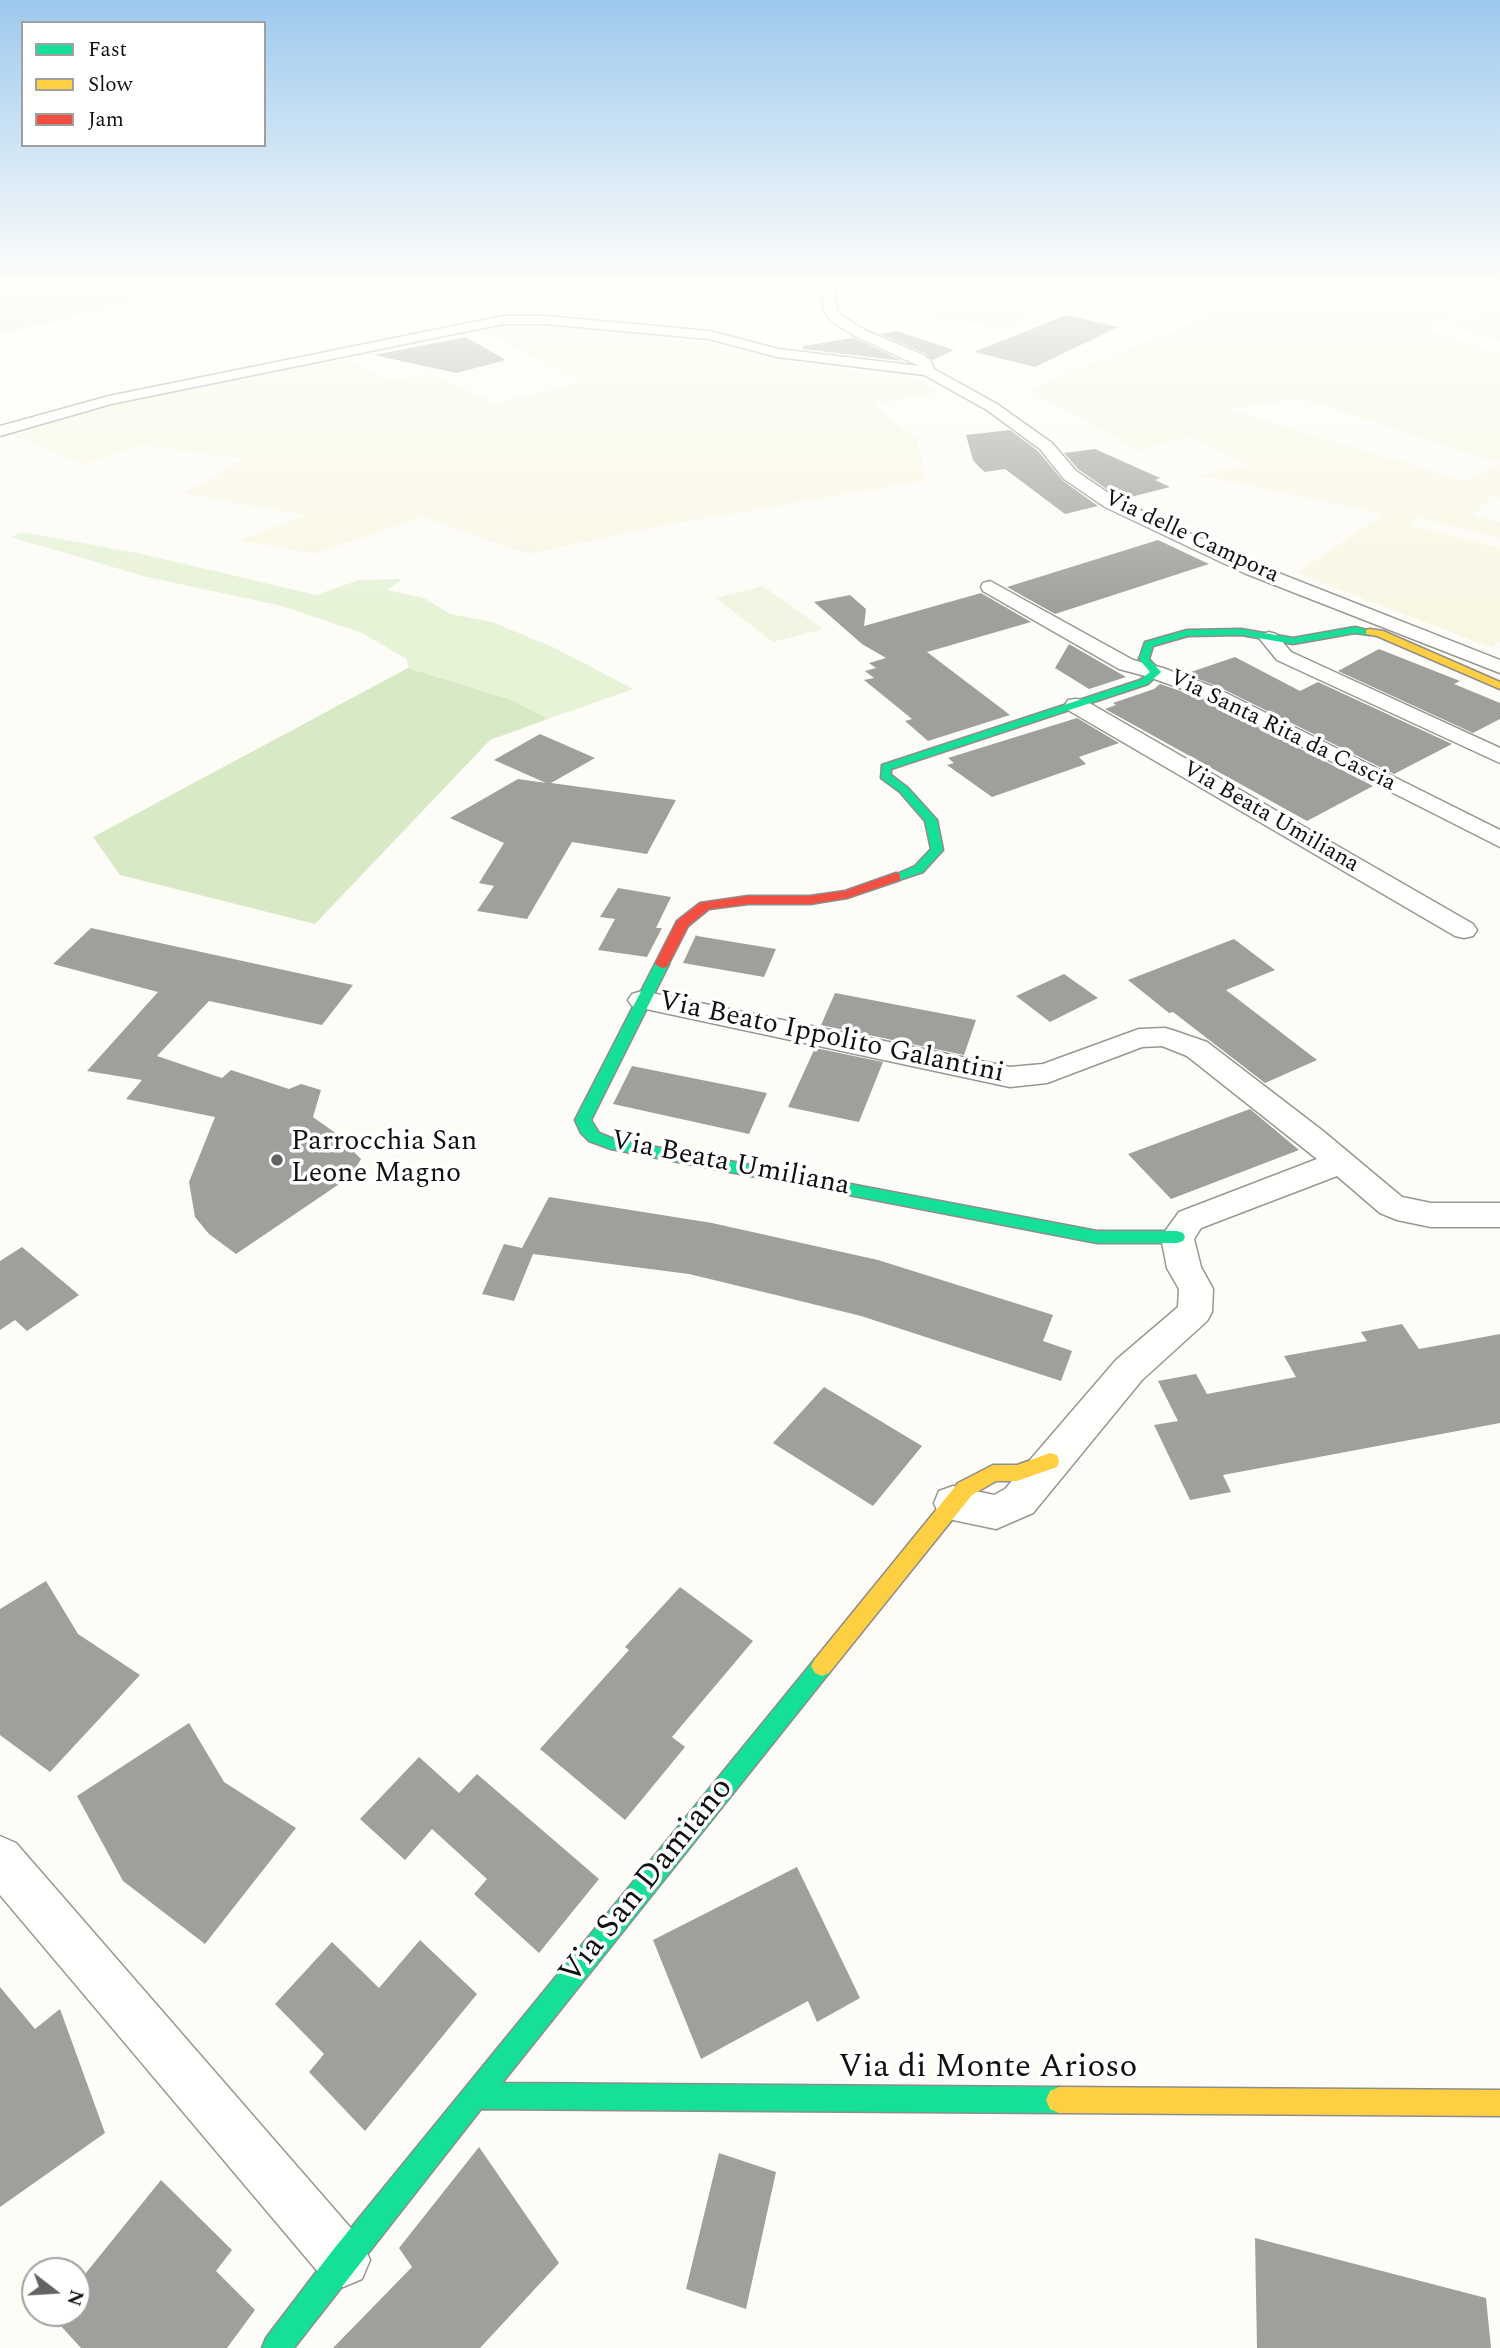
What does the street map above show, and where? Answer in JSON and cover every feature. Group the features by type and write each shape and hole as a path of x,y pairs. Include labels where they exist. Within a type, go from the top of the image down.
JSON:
{"street":[{"path":"0,432 109,400 151,392"},
{"name":"Via delle Campora","path":"965,392 1035,438 1060,459 1070,475 1111,503 1251,569 1500,667"},
{"name":"Via Santa Rita da Cascia","path":"990,587 1126,664 1209,692 1500,840"},
{"path":"1156,672 1143,659 1149,644 1168,637 1187,633 1241,632 1269,638 1302,640 1355,629 1378,633 1500,686"},
{"path":"1269,638 1284,656 1500,756"},
{"name":"Via Beata Umiliana","path":"1156,672 1144,682 886,767 885,775 905,790 931,820 937,850 919,869 847,894 822,898 748,900 705,906 682,923 583,1120 586,1129 594,1137 611,1144 1097,1237 1177,1237"},
{"name":"Via Beata Umiliana","path":"1076,705 1464,930"},
{"name":"Via Beato Ippolito Galantini","path":"642,1000 1010,1077 1047,1073 1139,1038 1165,1037 1197,1049 1312,1138 1391,1205 1408,1212 1462,1216 1500,1215"},
{"path":"1177,1237 1191,1220 1339,1163"},
{"name":"Via San Damiano","path":"276,2348 343,2260 953,1503 996,1512 1019,1501 1129,1370 1195,1312 1196,1289 1184,1268 1177,1237"},
{"path":"0,1859 343,2260"},
{"name":"Via di Monte Arioso","path":"476,2096 1500,2103"}],"shaded area":[{"path":"173,392 469,392 495,403 542,392 938,392 874,405 918,440 925,481 677,523 527,554 423,517 314,554 240,540 306,515 184,494 243,459 143,445 85,465 13,435 116,403"},
{"path":"1031,392 1500,392 1500,463 1298,398 1229,410 1465,481 1500,464 1500,498 1492,496 1473,515 1500,522 1500,538 1418,517 1409,524 1500,548 1500,641 1492,648 1297,573 1383,514 1198,475 1248,465 1190,436 1140,451"}],"green space":[{"path":"21,532 138,553 316,595 359,580 402,579 388,590 424,598 450,614 492,622 555,648 633,689 548,719 512,700 408,668 407,659 362,633 282,606 143,576 11,537"},
{"path":"763,586 823,629 773,642 716,598"},
{"path":"408,668 512,700 548,719 490,740 315,924 120,875 93,837"}],"building":[{"path":"1010,430 1038,451 1063,481 1098,506 1065,514 1005,469 985,472 979,467 973,460 966,435"},
{"path":"1095,449 1160,478 1155,480 1170,487 1123,499 1118,497 1078,469 1064,453"},
{"path":"1158,540 1209,564 1055,614 1007,587"},
{"path":"981,593 1031,622 927,652 1010,715 928,741 905,721 912,719 864,680 874,678 865,671 876,668 869,663 886,658 862,644 814,602 850,595 866,609 864,626"},
{"path":"1069,644 1126,677 1089,689 1055,668"},
{"path":"1379,649 1460,681 1454,684 1500,703 1500,719 1473,733 1338,671"},
{"path":"1235,657 1300,691 1318,682 1452,744 1394,774 1217,686 1185,674"},
{"path":"1160,684 1201,698 1373,786 1307,821 1105,709 1116,705 1113,703 1154,689"},
{"path":"1077,718 1119,743 1079,757 1086,764 992,797 947,765 954,763 948,758"},
{"path":"540,734 595,758 551,783 676,800 647,854 572,842 527,919 477,911 494,886 479,883 504,843 450,818 518,779 546,783 494,760"},
{"path":"618,888 671,897 656,928 662,928 647,957 598,950 615,919 600,917"},
{"path":"91,928 353,985 322,1025 209,1001 157,1056 222,1078 231,1070 289,1089 301,1084 321,1090 313,1117 334,1132 361,1159 351,1176 236,1254 209,1234 195,1217 189,1182 215,1117 126,1099 142,1080 87,1071 158,992 53,964"},
{"path":"696,935 776,949 764,977 683,963"},
{"path":"1234,939 1275,970 1226,990 1317,1060 1265,1083 1128,980"},
{"path":"1064,974 1098,998 1050,1022 1016,996"},
{"path":"835,993 976,1020 964,1055 821,1025"},
{"path":"815,1048 883,1062 859,1122 788,1107"},
{"path":"632,1066 767,1093 749,1134 613,1104"},
{"path":"1250,1109 1299,1150 1171,1199 1128,1154"},
{"path":"549,1197 712,1223 878,1260 1053,1315 1043,1341 1072,1351 1061,1381 861,1316 689,1274 533,1254 514,1301 482,1294 504,1244 522,1248"},
{"path":"22,1247 79,1295 27,1331 15,1320 0,1330 0,1261"},
{"path":"1402,1324 1419,1349 1500,1334 1500,1423 1223,1475 1231,1492 1190,1500 1154,1425 1178,1421 1158,1381 1196,1374 1207,1394 1296,1377 1284,1356 1367,1341 1361,1332"},
{"path":"824,1387 922,1446 873,1506 773,1443"},
{"path":"46,1581 78,1634 140,1675 50,1772 0,1735 0,1609"},
{"path":"680,1587 753,1641 672,1737 685,1747 625,1820 540,1749 629,1650 625,1647"},
{"path":"189,1723 224,1782 296,1828 205,1944 123,1881 77,1796"},
{"path":"419,1757 459,1793 477,1774 599,1879 539,1953 474,1894 487,1879 432,1829 405,1860 360,1819"},
{"path":"797,1867 860,1998 817,2022 808,2001 701,2059 653,1940"},
{"path":"420,1940 477,1994 365,2131 309,2072 324,2054 275,2004 332,1942 379,1988"},
{"path":"0,1987 35,2029 60,2009 105,2133 0,2207"},
{"path":"479,2147 559,2263 480,2348 333,2348 412,2267 399,2248"},
{"path":"719,2153 776,2172 746,2309 686,2289"},
{"path":"161,2180 232,2250 216,2271 255,2310 227,2348 81,2348 62,2327 91,2327 91,2267"},
{"path":"1255,2238 1486,2298 1491,2348 1257,2348"}],"traffic: fast":[{"path":"896,877 919,869 937,850 931,820 904,790 885,776 886,767 1144,682 1156,672 1144,659 1149,644 1187,633 1241,632 1293,641 1355,630 1370,632"},
{"path":"662,964 583,1120 586,1129 594,1137 611,1144 1097,1237 1177,1237"},
{"path":"276,2348 343,2260 822,1666"},
{"path":"476,2096 1059,2100"}],"traffic: slow":[{"path":"1370,632 1379,633 1500,686"},
{"path":"822,1666 965,1489 993,1473 1017,1473 1050,1461"},
{"path":"1059,2100 1500,2103"}],"traffic: jam":[{"path":"662,964 682,924 705,906 748,900 810,900 847,894 896,877"}],"place":[{"name":"Parrocchia San Leone Magno","path":"277,1160"}]}
